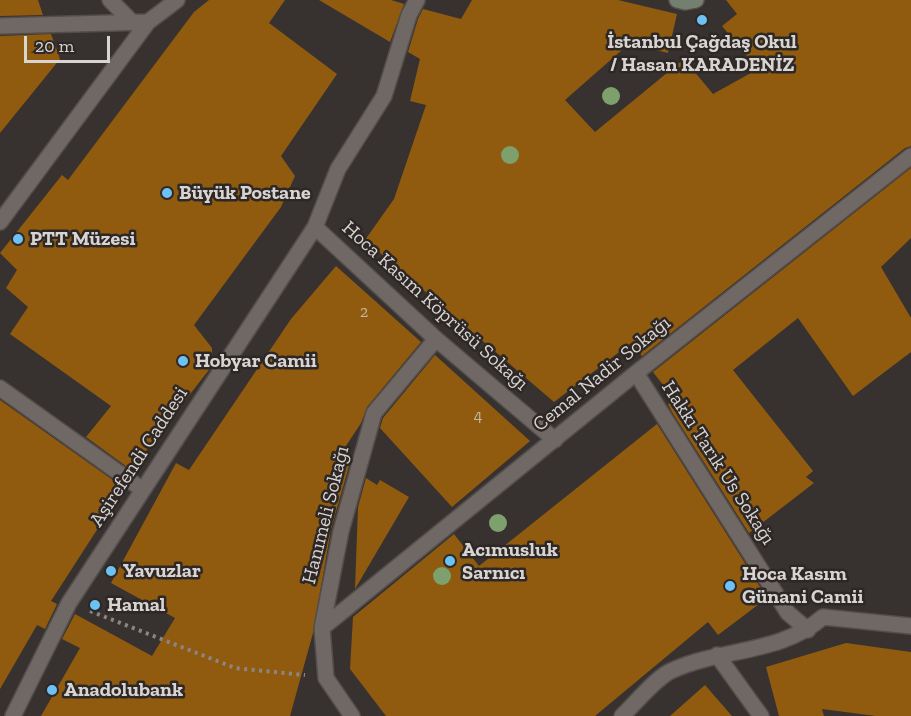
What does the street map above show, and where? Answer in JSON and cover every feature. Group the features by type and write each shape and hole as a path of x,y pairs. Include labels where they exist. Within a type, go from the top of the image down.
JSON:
{"main road":[{"path":"677,0 696,0"}],"street":[{"path":"110,0 141,23"},
{"path":"0,222 141,23 177,0"},
{"name":"Aşirefendi Caddesi","path":"14,716 69,603 315,227 338,169 384,96 409,15 417,0"},
{"path":"0,26 141,23"},
{"name":"Cemal Nadir Sokağı","path":"322,628 636,374 911,156"},
{"name":"Hoca Kasım Köprüsü Sokağı","path":"315,227 436,339 555,440"},
{"name":"Hanımeli Sokağı","path":"352,716 326,678 322,628 341,531 374,413 436,339"},
{"name":"Hakkı Tarık Us Sokağı","path":"636,374 788,613 808,630"},
{"path":"0,387 143,490"},
{"path":"622,716 670,670 717,655 784,641 808,630 823,617 911,626"},
{"path":"717,655 760,716"}],"path":[{"path":"69,603 235,668 326,678"}],"building":[{"path":"0,0 38,0 43,15 0,16"},
{"name":"Büyük Postane","path":"209,0 285,0 269,23 337,74 281,156 295,176 281,207 194,325 212,348 212,366 148,448 134,472 86,437 111,406 10,334 28,307 6,288 17,270 0,253 62,175 68,180 194,12"},
{"path":"319,0 391,0 404,4 390,42"},
{"path":"472,0 618,0 677,14 668,53 640,46 623,49 565,100 595,132 684,59 713,94 758,69 722,26 737,14 726,0 911,0 911,146 905,148 642,356 631,343 554,402 365,240 394,199 426,105 410,101 420,59 408,52 418,19 423,9 461,19"},
{"path":"51,34 60,59 0,133 0,36"},
{"path":"911,168 911,238 881,267 911,318 911,352 853,396 798,318 733,370 813,471 806,477 814,483 749,533 672,412 668,404 674,399 653,372"},
{"path":"336,266 421,342 367,407 361,423 338,458 349,466 331,529 313,633 290,716 41,716 80,648 62,639 75,614 152,656 175,618 111,583 176,463 189,470 291,319"},
{"path":"435,355 530,441 452,507 380,428 383,418"},
{"path":"0,400 124,488 51,601 57,604 45,629 37,625 0,689"},
{"path":"657,424 767,598 718,635 708,622 595,716 386,716 350,669 353,617 454,534 479,566"},
{"path":"366,478 377,485 380,480 409,497 355,589 358,507"},
{"path":"846,643 911,652 911,716 876,716 822,709 824,716 779,716 766,667"},
{"path":"705,685 732,716 670,716"}],"place":[{"name":"İstanbul Çağdaş Okul / Hasan KARADENİZ","path":"702,20"},
{"name":"Büyük Postane","path":"167,193"},
{"name":"PTT Müzesi","path":"18,239"},
{"name":"Hobyar Camii","path":"183,361"},
{"name":"Acımusluk Sarnıcı","path":"450,561"},
{"name":"Yavuzlar","path":"111,571"},
{"name":"Hoca Kasım Günani Camii","path":"730,586"},
{"name":"Hamal","path":"95,605"},
{"name":"Anadolubank","path":"52,690"}]}
